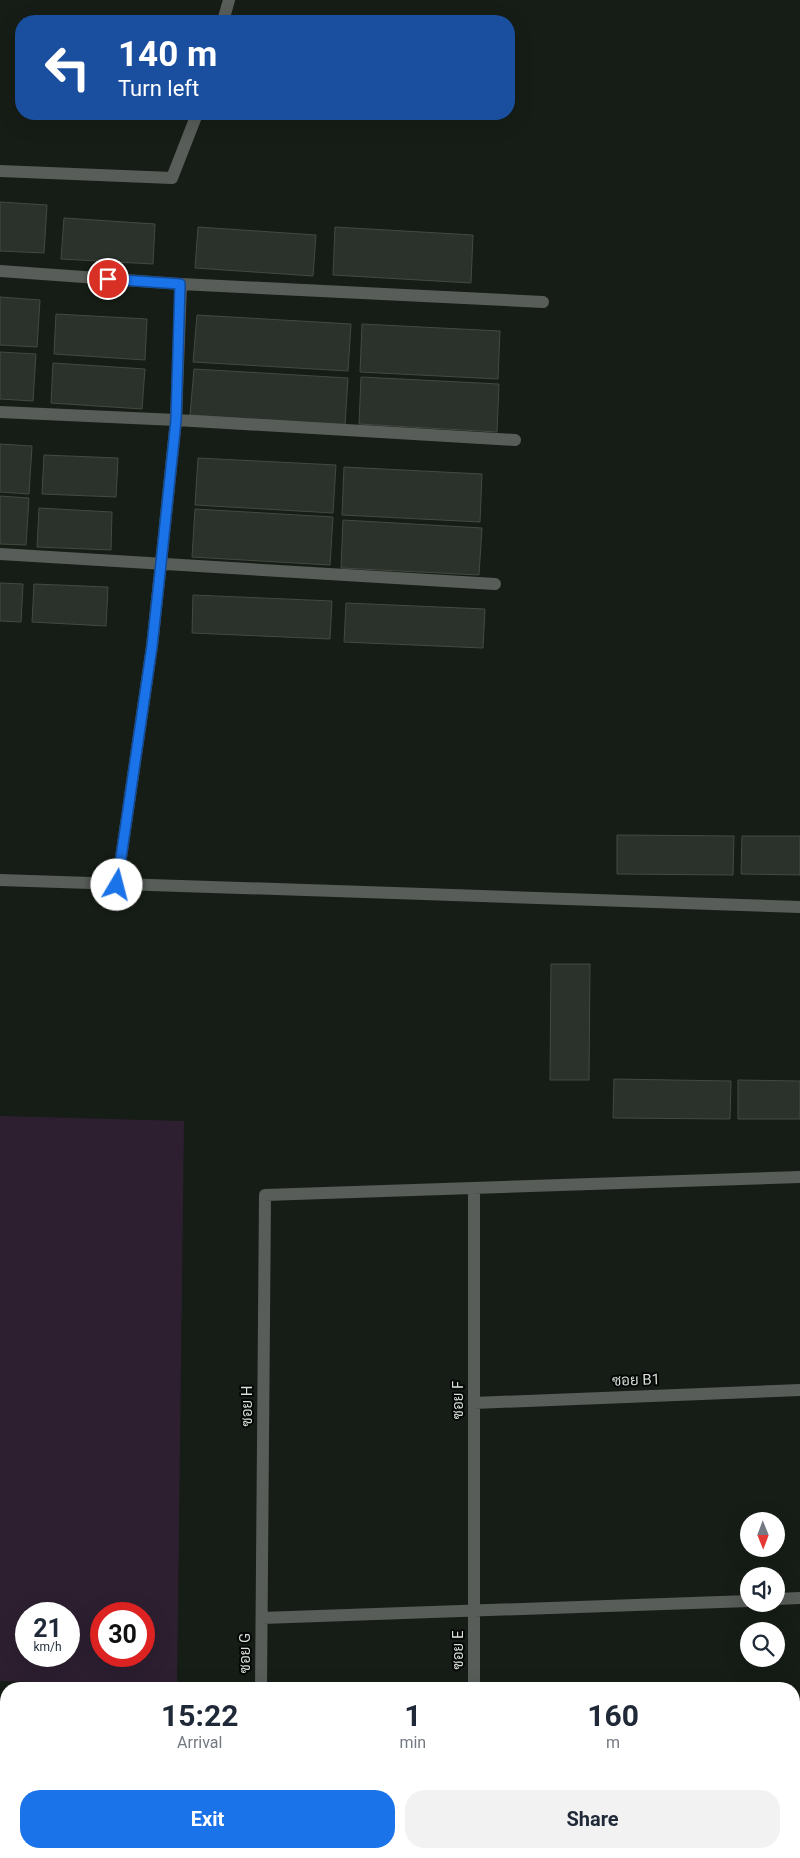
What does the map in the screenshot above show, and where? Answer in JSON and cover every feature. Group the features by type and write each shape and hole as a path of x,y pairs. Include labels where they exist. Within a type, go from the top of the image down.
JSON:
{"street":[{"path":"224,15 228,0"},
{"path":"0,171 172,178 195,120"},
{"path":"0,271 180,284 543,302"},
{"path":"117,885 152,646 176,420 180,284"},
{"path":"0,412 176,420 515,440"},
{"path":"0,554 495,584"},
{"path":"0,880 552,897 800,907"},
{"path":"474,1188 800,1177"},
{"name":"ซอย H","path":"262,1618 265,1194 474,1188"},
{"name":"ซอย F","path":"474,1188 474,1612"},
{"name":"ซอย B1","path":"474,1403 800,1390"},
{"path":"785,1599 800,1598"},
{"path":"262,1618 740,1601"},
{"name":"ซอย E","path":"474,1612 474,1682"},
{"name":"ซอย G","path":"261,1682 262,1618"}],"shaded area":[{"path":"0,1116 184,1121 177,1682 0,1681"}],"building":[{"path":"0,202 47,205 44,253 0,251"},
{"path":"64,218 155,224 153,264 61,259"},
{"path":"198,227 316,235 313,276 195,268"},
{"path":"335,227 473,235 471,283 333,275"},
{"path":"0,297 40,300 37,347 0,345"},
{"path":"56,314 147,319 145,360 54,354"},
{"path":"197,315 351,324 348,371 193,362"},
{"path":"362,324 500,331 498,379 360,372"},
{"path":"0,352 36,354 33,401 0,399"},
{"path":"53,363 145,369 142,409 51,403"},
{"path":"194,369 348,378 345,425 190,415"},
{"path":"361,377 499,384 497,432 359,424"},
{"path":"0,444 32,446 29,494 0,492"},
{"path":"44,455 118,458 116,497 42,494"},
{"path":"198,458 336,465 333,513 195,505"},
{"path":"344,467 482,474 480,522 342,515"},
{"path":"0,496 29,498 26,545 0,544"},
{"path":"39,508 112,512 111,550 37,547"},
{"path":"195,509 333,517 330,565 192,557"},
{"path":"343,520 482,528 479,575 341,568"},
{"path":"0,583 23,584 21,622 0,621"},
{"path":"34,584 108,587 106,626 32,622"},
{"path":"193,595 332,601 330,639 192,633"},
{"path":"346,603 485,609 483,648 344,642"},
{"path":"617,835 734,836 733,875 617,874"},
{"path":"742,836 800,836 800,875 741,874"},
{"path":"551,964 590,964 589,1080 550,1080"},
{"path":"614,1079 731,1081 730,1119 613,1118"},
{"path":"738,1080 800,1081 800,1119 738,1119"}],"route":[{"path":"108,279 180,284 176,420 152,646 117,885"}]}
